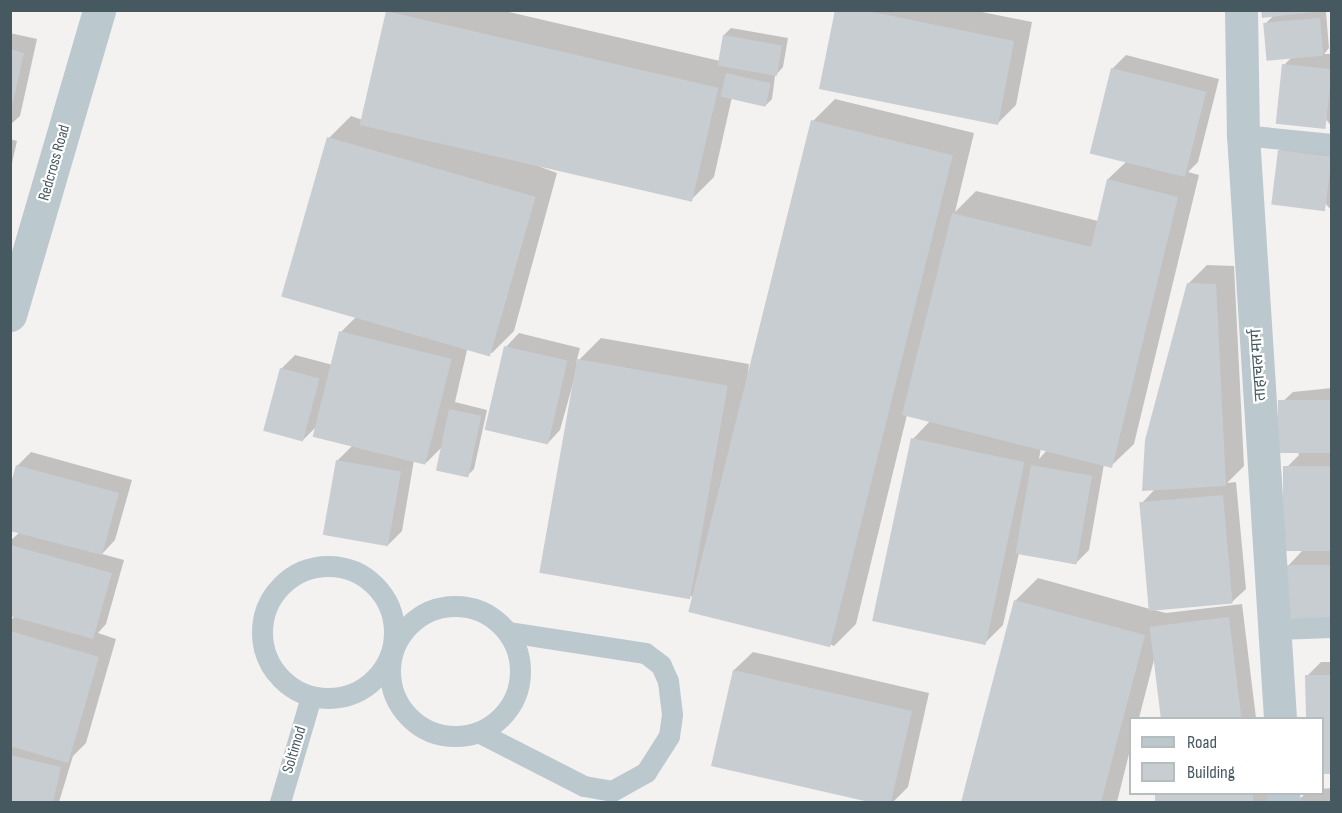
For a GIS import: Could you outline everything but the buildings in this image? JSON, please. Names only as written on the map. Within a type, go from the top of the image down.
[{"type":"street","name":"Redcross Road","points":[[10,315],[99,10]]},
{"type":"street","name":"ताहाचल मार्ग","points":[[1241,10],[1243,135],[1280,717]]},
{"type":"lane","points":[[1243,135],[1332,144]]},
{"type":"lane","points":[[393,649],[370,683],[352,693],[311,697],[277,674],[267,656],[262,636],[273,596],[286,580],[305,570],[325,566],[346,568],[365,577],[390,609],[393,649],[389,670],[393,692],[403,710],[418,725],[437,734],[459,737],[478,732],[496,723],[518,690],[518,650],[508,632],[494,618],[476,609],[456,605],[436,607],[418,616],[403,630],[393,649]]},
{"type":"lane","points":[[1276,629],[1332,627]]},
{"type":"lane","points":[[478,732],[584,786],[612,791],[646,772],[669,736],[672,714],[668,681],[661,665],[645,653],[508,632]]},
{"type":"lane","name":"Soltimod","points":[[280,802],[311,697]]}]
